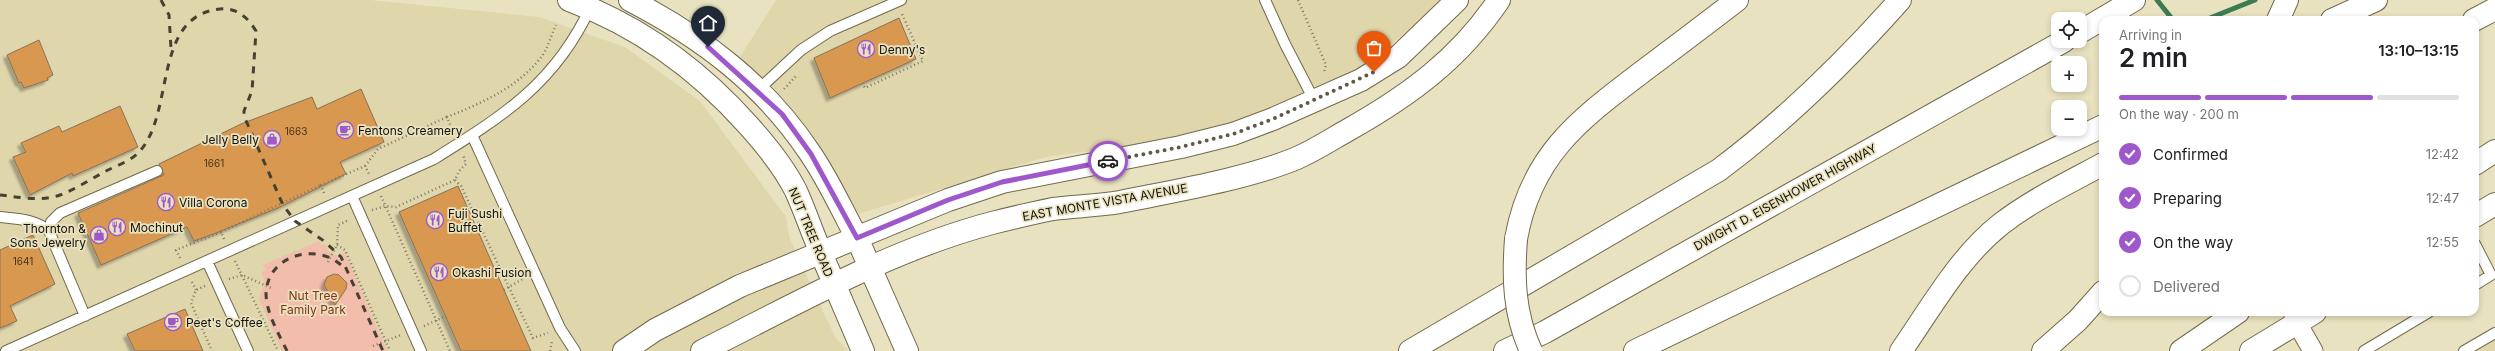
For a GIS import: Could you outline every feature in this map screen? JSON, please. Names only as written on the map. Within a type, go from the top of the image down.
[{"type":"main road","name":"NUT TREE ROAD","points":[[568,0],[592,4],[658,45],[687,66],[739,115],[761,140],[795,190],[863,351]]},
{"type":"main road","points":[[630,0],[699,39],[758,90],[782,114],[811,154],[857,238],[907,351]]},
{"type":"main road","points":[[624,351],[654,330],[740,286],[948,200],[1002,182],[1181,147],[1233,134],[1273,119],[1361,80],[1398,57],[1457,0]]},
{"type":"main road","name":"EAST MONTE VISTA AVENUE","points":[[702,351],[871,268],[928,245],[991,223],[1053,209],[1118,202],[1182,189],[1254,172],[1298,157],[1380,112],[1424,82],[1458,52],[1499,0]]},
{"type":"main road","points":[[1531,351],[1516,309],[1514,279],[1516,238],[1520,214],[1532,185],[1544,163],[1580,120],[1737,0]]},
{"type":"main road","points":[[1410,351],[1718,170],[1760,139],[1814,92],[1900,0]]},
{"type":"main road","points":[[2107,16],[2134,0]]},
{"type":"main road","points":[[2280,16],[2286,0]]},
{"type":"main road","points":[[2343,16],[2376,0]]},
{"type":"main road","points":[[2479,17],[2495,9]]},
{"type":"main road","points":[[2087,28],[2099,21]]},
{"type":"main road","name":"DWIGHT D. EISENHOWER HIGHWAY","points":[[1505,351],[1546,332],[2052,48]]},
{"type":"main road","points":[[1635,351],[2099,128]]},
{"type":"main road","points":[[2479,161],[2495,151]]},
{"type":"main road","points":[[1902,351],[1972,252],[2000,224],[2035,200],[2099,166]]},
{"type":"main road","points":[[2479,214],[2495,204]]},
{"type":"main road","points":[[2043,351],[2078,320],[2099,296]]},
{"type":"main road","points":[[2181,351],[2232,316]]},
{"type":"main road","points":[[2251,351],[2302,316]]},
{"type":"street","points":[[2302,316],[2314,351]]},
{"type":"lane","points":[[758,90],[801,50],[830,31],[901,0]]},
{"type":"lane","points":[[1265,0],[1285,44],[1314,100]]},
{"type":"lane","points":[[6,351],[434,159],[472,135],[533,91],[553,68],[592,4]]},
{"type":"lane","points":[[472,135],[560,328],[575,351]]},
{"type":"lane","points":[[49,231],[51,222],[60,213],[157,171]]},
{"type":"lane","points":[[352,196],[421,351]]},
{"type":"lane","points":[[0,217],[28,220],[42,225],[49,231],[85,316]]},
{"type":"lane","points":[[2479,252],[2491,275],[2479,282]]},
{"type":"lane","points":[[207,261],[248,351]]},
{"type":"lane","points":[[2364,351],[2422,316]]},
{"type":"lane","points":[[2464,351],[2495,334]]},
{"type":"path","points":[[1298,0],[1324,59],[1326,65],[1324,72]]},
{"type":"path","points":[[862,84],[865,88],[923,61],[902,13],[895,15]]},
{"type":"path","points":[[781,92],[798,73]]},
{"type":"path","points":[[365,166],[378,149],[447,118]]},
{"type":"path","points":[[455,180],[461,186],[533,338],[547,332],[555,346]]},
{"type":"path","points":[[186,270],[176,250],[221,232],[320,185]]},
{"type":"path","points":[[386,206],[450,351]]},
{"type":"path","points":[[221,232],[229,251]]},
{"type":"path","points":[[337,245],[345,250],[390,351]]},
{"type":"path","points":[[504,290],[534,272]]},
{"type":"path","points":[[242,275],[278,351]]},
{"type":"path","points":[[212,351],[191,303],[196,290],[216,282],[242,275],[271,288]]},
{"type":"path","points":[[550,351],[552,341]]},
{"type":"shaded area","points":[[0,0],[370,0],[539,17],[625,47],[700,101],[786,217],[789,237],[835,337],[848,351],[0,351]]},
{"type":"shaded area","points":[[776,0],[1443,0],[1437,8],[1358,70],[1222,133],[1046,157],[855,215],[732,70]]},
{"type":"shaded area","points":[[2495,337],[2495,351],[2471,351]]},
{"type":"green space","name":"Nut Tree Family Park","points":[[319,241],[321,245],[325,244],[329,252],[338,256],[345,253],[387,351],[282,351],[259,299],[265,281],[261,272],[266,270],[263,265]]},
{"type":"building","points":[[899,18],[916,59],[830,98],[814,58]]},
{"type":"building","points":[[39,40],[53,75],[47,78],[48,80],[24,88],[21,82],[19,83],[7,55]]},
{"type":"building","points":[[361,89],[384,142],[340,162],[346,174],[278,208],[216,233],[194,241],[187,227],[101,265],[78,213],[164,175],[159,164],[241,124],[312,97],[317,109]]},
{"type":"building","points":[[120,106],[138,147],[73,176],[72,173],[30,195],[13,157],[26,152],[21,143],[59,126],[62,132]]},
{"type":"building","points":[[458,186],[531,351],[461,351],[399,212]]},
{"type":"building","points":[[33,235],[55,284],[10,306],[17,321],[0,328],[0,250]]},
{"type":"building","points":[[334,274],[339,275],[347,283],[346,289],[335,305],[324,285],[327,277]]},
{"type":"building","name":"Peet's Coffee","points":[[185,309],[203,351],[135,351],[127,334]]},
{"type":"waterway","points":[[2157,0],[2170,16]]},
{"type":"waterway","points":[[2215,16],[2255,0]]},
{"type":"railway","points":[[161,0],[169,15],[171,49]]},
{"type":"railway","points":[[0,195],[38,199],[60,195],[78,187],[135,156],[150,136],[157,115],[167,69],[174,48],[183,29],[198,16],[220,9],[237,12],[246,18],[256,31],[252,91],[244,111],[244,116],[283,205],[295,221],[324,241],[341,257],[383,351]]},
{"type":"railway","points":[[287,351],[274,323],[267,301],[266,293],[269,279],[276,268],[286,260],[297,256],[310,254],[323,255],[335,260],[345,269]]},
{"type":"way so far","points":[[1108,161],[1181,147],[1233,134],[1273,119],[1361,80],[1374,72]]},
{"type":"place","name":"Denny's","points":[[866,49]]},
{"type":"place","name":"Fentons Creamery","points":[[345,130]]},
{"type":"place","name":"Jelly Belly","points":[[272,139]]},
{"type":"place","name":"Villa Corona","points":[[166,202]]},
{"type":"place","name":"Fuji Sushi Buffet","points":[[435,220]]},
{"type":"place","name":"Mochinut","points":[[117,227]]},
{"type":"place","name":"Thornton & Sons Jewelry","points":[[99,235]]},
{"type":"place","name":"Okashi Fusion","points":[[439,272]]},
{"type":"place","name":"Peet's Coffee","points":[[173,322]]},
{"type":"route","points":[[708,47],[758,90],[782,114],[811,154],[857,238],[948,200],[1002,182],[1108,161]]}]
